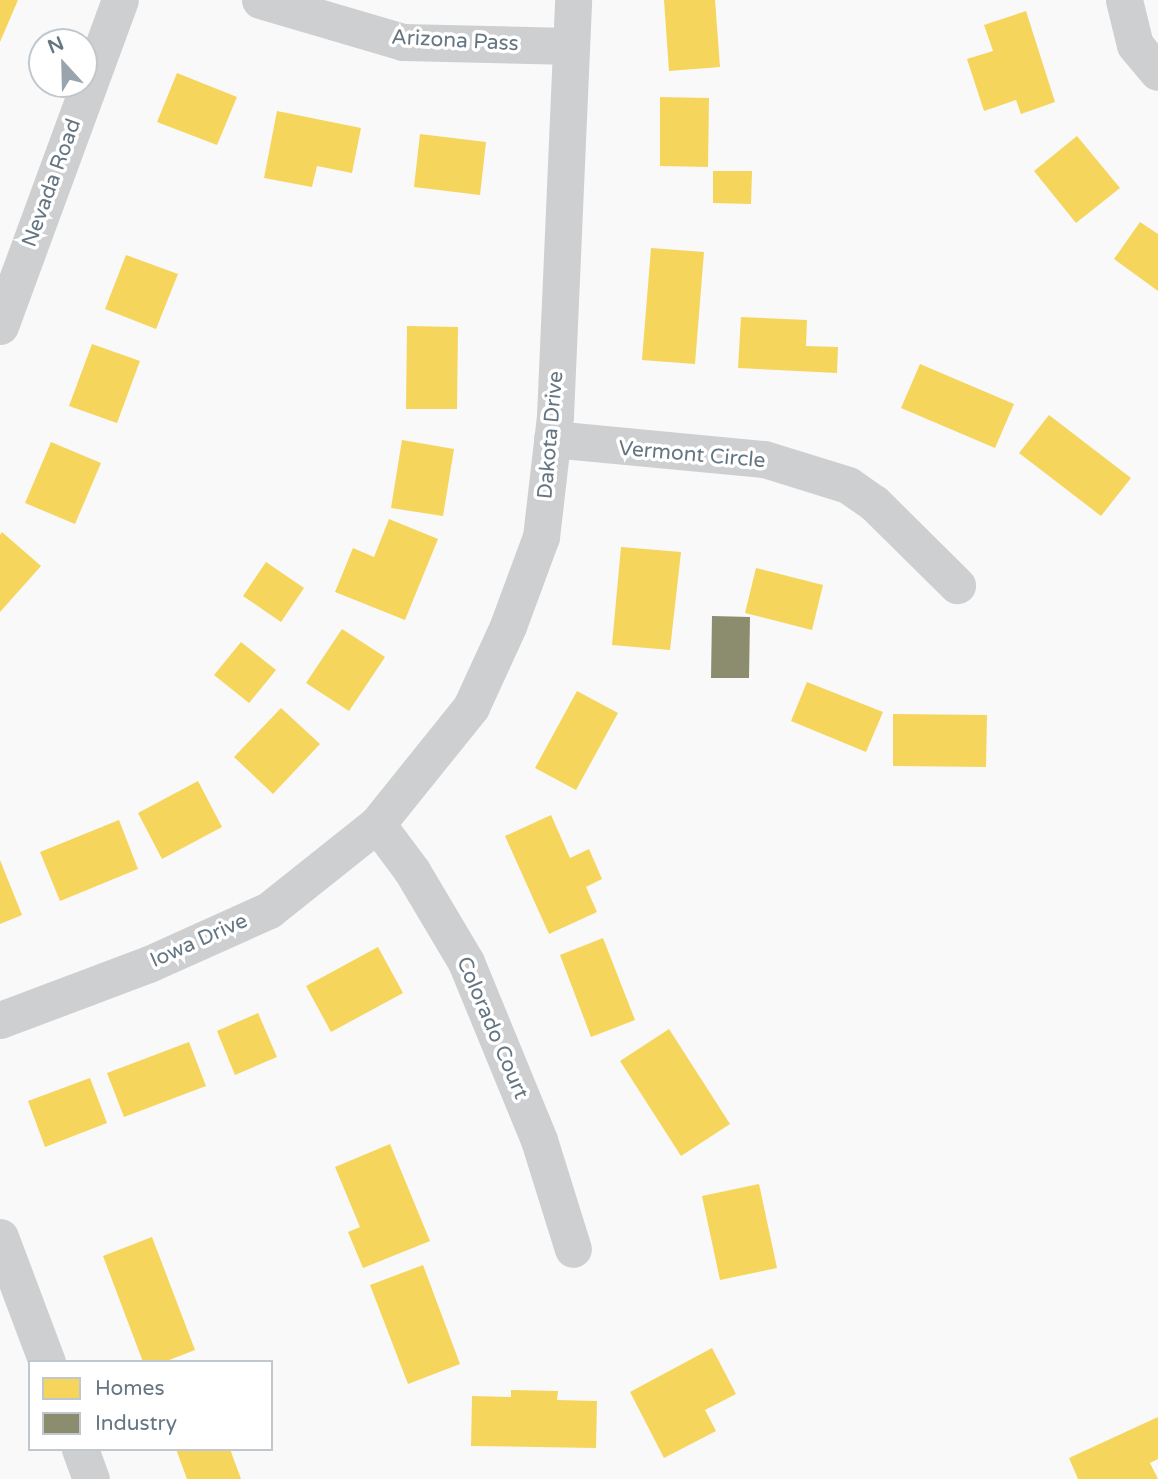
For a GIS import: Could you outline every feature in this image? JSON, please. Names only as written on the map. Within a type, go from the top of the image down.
[{"type":"street","name":"Nevada Road","points":[[0,326],[120,0]]},
{"type":"street","name":"Arizona Pass","points":[[260,0],[403,42],[571,46]]},
{"type":"street","name":"Dakota Drive","points":[[377,824],[471,707],[503,638],[541,537],[552,439],[573,0]]},
{"type":"street","points":[[1124,0],[1135,45],[1158,72]]},
{"type":"street","name":"Vermont Circle","points":[[552,439],[764,459],[848,485],[874,503],[957,585]]},
{"type":"street","name":"Iowa Drive","points":[[0,1020],[149,964],[269,910],[377,824]]},
{"type":"street","name":"Colorado Court","points":[[377,824],[412,871],[466,962],[535,1129],[573,1249]]},
{"type":"street","points":[[0,1237],[46,1360]]},
{"type":"street","points":[[81,1451],[91,1479]]},
{"type":"building: Homes","points":[[0,0],[18,0],[0,42]]},
{"type":"building: Homes","points":[[664,0],[715,0],[720,67],[669,71]]},
{"type":"building: Homes","points":[[1026,11],[1055,102],[1021,114],[1016,100],[984,111],[967,59],[993,51],[984,25]]},
{"type":"building: Homes","points":[[177,73],[237,97],[217,145],[157,122]]},
{"type":"building: Homes","points":[[660,97],[709,98],[708,167],[660,166]]},
{"type":"building: Homes","points":[[277,111],[361,128],[352,173],[317,166],[312,187],[264,178]]},
{"type":"building: Homes","points":[[420,134],[486,142],[480,195],[414,187]]},
{"type":"building: Homes","points":[[1077,136],[1120,188],[1076,223],[1034,171]]},
{"type":"building: Homes","points":[[713,171],[752,171],[751,204],[713,203]]},
{"type":"building: Homes","points":[[1140,222],[1158,234],[1158,291],[1114,259]]},
{"type":"building: Homes","points":[[651,248],[704,252],[695,364],[642,360]]},
{"type":"building: Homes","points":[[126,255],[178,274],[156,329],[105,309]]},
{"type":"building: Homes","points":[[741,317],[807,320],[806,346],[838,347],[837,373],[738,368]]},
{"type":"building: Homes","points":[[407,326],[458,327],[457,409],[406,409]]},
{"type":"building: Homes","points":[[92,344],[140,361],[117,423],[69,406]]},
{"type":"building: Homes","points":[[920,364],[1014,404],[995,448],[901,408]]},
{"type":"building: Homes","points":[[1049,415],[1131,478],[1101,516],[1019,453]]},
{"type":"building: Homes","points":[[402,440],[454,449],[443,516],[391,508]]},
{"type":"building: Homes","points":[[51,442],[101,463],[75,524],[25,503]]},
{"type":"building: Homes","points":[[389,519],[438,539],[405,620],[335,592],[353,548],[374,557]]},
{"type":"building: Homes","points":[[2,532],[41,566],[0,612],[0,535]]},
{"type":"building: Homes","points":[[621,547],[681,552],[670,650],[612,645]]},
{"type":"building: Homes","points":[[266,562],[304,588],[281,622],[243,596]]},
{"type":"building: Homes","points":[[756,568],[823,585],[812,630],[745,613]]},
{"type":"building: Homes","points":[[342,629],[385,657],[349,711],[306,683]]},
{"type":"building: Homes","points":[[241,642],[276,670],[249,703],[214,675]]},
{"type":"building: Homes","points":[[807,682],[883,712],[866,752],[791,721]]},
{"type":"building: Homes","points":[[577,691],[618,713],[576,790],[535,768]]},
{"type":"building: Homes","points":[[281,708],[320,744],[273,794],[234,757]]},
{"type":"building: Homes","points":[[893,714],[987,715],[986,767],[893,766]]},
{"type":"building: Homes","points":[[198,781],[222,827],[162,859],[138,813]]},
{"type":"building: Homes","points":[[551,815],[570,858],[589,849],[602,879],[586,887],[597,912],[549,934],[505,836]]},
{"type":"building: Homes","points":[[119,820],[138,869],[60,901],[40,852]]},
{"type":"building: Homes","points":[[0,860],[22,915],[0,924]]},
{"type":"building: Homes","points":[[603,938],[635,1020],[591,1037],[560,955]]},
{"type":"building: Homes","points":[[378,947],[403,993],[331,1032],[306,986]]},
{"type":"building: Homes","points":[[258,1013],[277,1057],[235,1075],[217,1031]]},
{"type":"building: Homes","points":[[669,1029],[730,1124],[681,1156],[620,1061]]},
{"type":"building: Homes","points":[[189,1042],[206,1086],[124,1117],[107,1073]]},
{"type":"building: Homes","points":[[90,1078],[107,1123],[45,1147],[28,1101]]},
{"type":"building: Homes","points":[[390,1144],[430,1241],[363,1268],[348,1232],[360,1227],[335,1167]]},
{"type":"building: Homes","points":[[759,1184],[777,1268],[720,1280],[702,1196]]},
{"type":"building: Homes","points":[[152,1237],[195,1350],[169,1360],[142,1360],[103,1256]]},
{"type":"building: Homes","points":[[423,1265],[460,1364],[408,1384],[370,1285]]},
{"type":"building: Homes","points":[[712,1348],[736,1394],[705,1410],[716,1431],[664,1458],[630,1392]]},
{"type":"building: Homes","points":[[511,1390],[558,1391],[557,1400],[597,1401],[596,1448],[471,1446],[472,1396],[511,1397]]},
{"type":"building: Homes","points":[[1158,1417],[1158,1459],[1150,1463],[1158,1479],[1078,1479],[1069,1458]]},
{"type":"building: Homes","points":[[177,1451],[231,1451],[241,1479],[187,1479]]},
{"type":"building: Industry","points":[[712,616],[750,617],[749,678],[711,678]]}]
